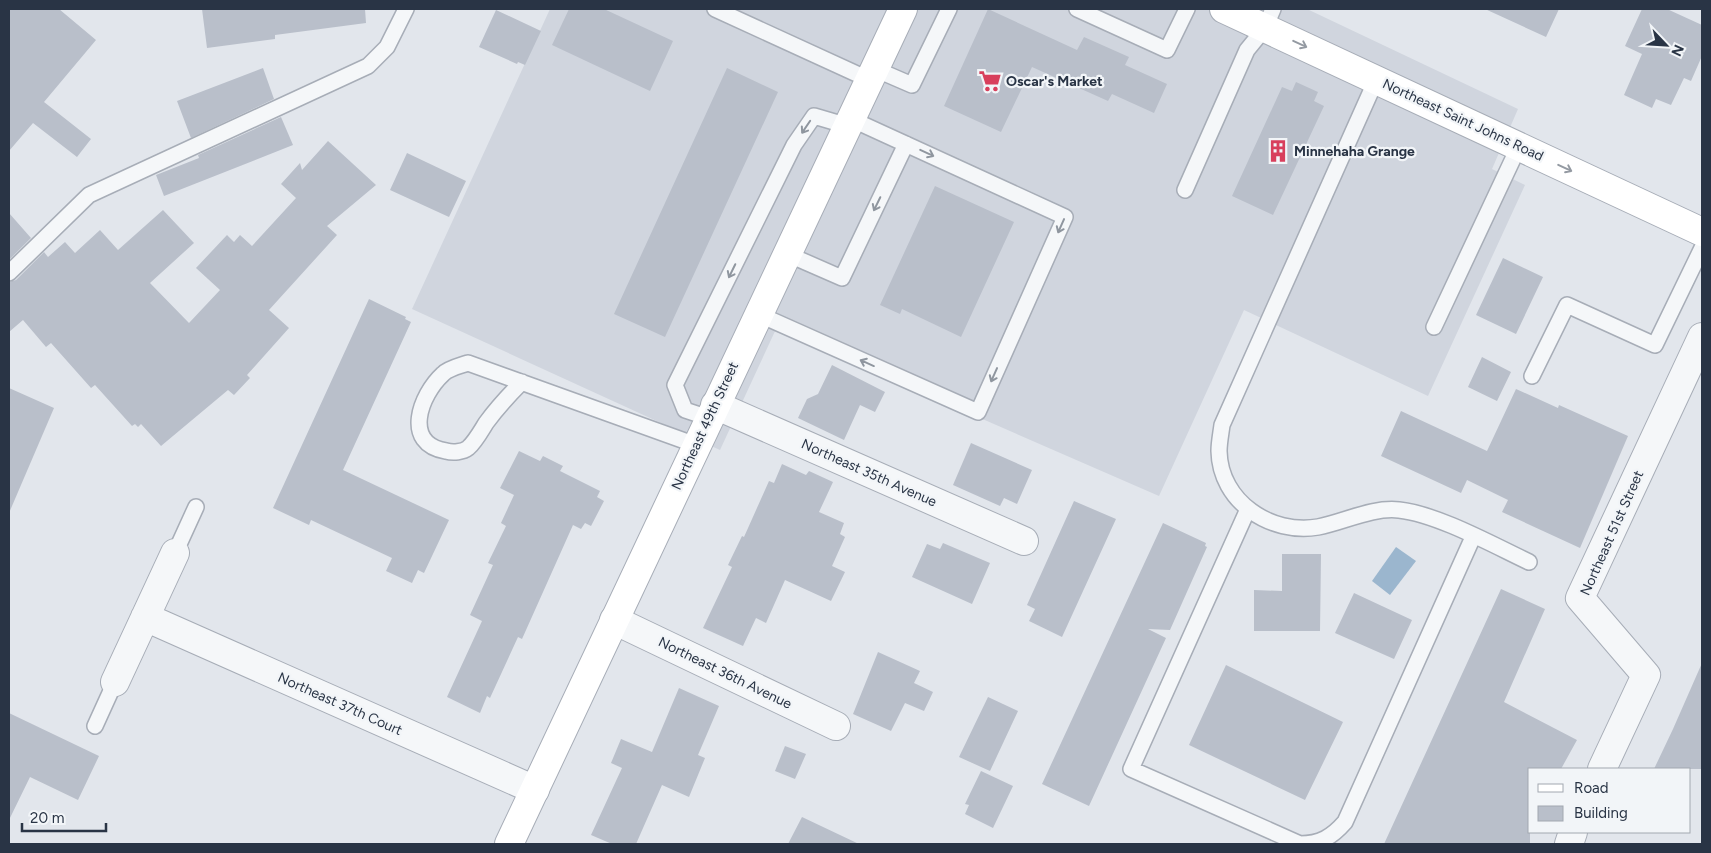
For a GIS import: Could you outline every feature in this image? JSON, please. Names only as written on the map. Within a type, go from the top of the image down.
[{"type":"street","name":"Northeast 49th Street","points":[[510,844],[696,445],[903,9]]},
{"type":"street","name":"Northeast Saint Johns Road","points":[[1224,9],[1269,18],[1376,80],[1702,232]]},
{"type":"street","name":"Northeast 51st Street","points":[[1602,768],[1646,675],[1580,598],[1702,337]]},
{"type":"street","name":"Northeast 35th Avenue","points":[[712,412],[1024,541]]},
{"type":"street","points":[[115,682],[175,553]]},
{"type":"street","name":"Northeast 37th Court","points":[[145,617],[535,790]]},
{"type":"street","name":"Northeast 36th Avenue","points":[[614,620],[836,726]]},
{"type":"lane","points":[[9,273],[88,195],[368,66],[387,47],[406,9]]},
{"type":"lane","points":[[715,9],[872,74],[912,85],[949,9]]},
{"type":"lane","points":[[1077,9],[1167,50],[1186,9]]},
{"type":"lane","points":[[1185,190],[1247,50],[1269,18]]},
{"type":"lane","points":[[1376,80],[1222,425],[1219,452],[1225,479],[1240,502],[1248,509],[1262,519],[1287,528],[1315,528],[1345,521],[1371,512],[1397,509],[1424,515],[1529,562]]},
{"type":"lane","points":[[712,412],[685,410],[675,385],[794,145],[814,116],[849,122],[906,144],[1065,216],[978,412],[758,314]]},
{"type":"lane","points":[[787,254],[842,278],[906,144]]},
{"type":"lane","points":[[1434,327],[1519,146]]},
{"type":"lane","points":[[1532,376],[1567,305],[1655,345],[1702,248]]},
{"type":"lane","points":[[522,382],[501,404],[468,449],[453,453],[438,450],[427,444],[419,432],[419,415],[428,393],[444,373],[468,363],[522,382],[696,445]]},
{"type":"lane","points":[[175,553],[196,507]]},
{"type":"lane","points":[[1248,509],[1131,769],[1300,844],[1313,844],[1326,840],[1345,822],[1473,537]]},
{"type":"lane","points":[[95,726],[115,682]]},
{"type":"shaded area","points":[[550,9],[1307,9],[1518,109],[1492,169],[1525,185],[1428,396],[1244,310],[1159,496],[776,329],[720,450],[412,309]]},
{"type":"water","points":[[1396,547],[1416,561],[1390,595],[1372,581]]},
{"type":"building","points":[[9,9],[59,9],[96,40],[44,102],[91,139],[77,157],[33,123],[9,151]]},
{"type":"building","points":[[202,9],[365,9],[366,23],[275,35],[275,39],[207,48]]},
{"type":"building","points":[[569,9],[604,9],[673,41],[650,91],[552,45]]},
{"type":"building","points":[[988,9],[1077,50],[1084,37],[1129,57],[1125,65],[1167,84],[1154,113],[1112,94],[1108,101],[1032,67],[1001,132],[944,106]]},
{"type":"building","points":[[1485,9],[1559,9],[1546,37]]},
{"type":"building","points":[[1642,9],[1667,9],[1702,25],[1702,56],[1691,81],[1684,78],[1671,105],[1656,99],[1652,108],[1624,95],[1642,54],[1625,46]]},
{"type":"building","points":[[496,10],[541,31],[525,65],[518,62],[517,64],[479,47]]},
{"type":"building","points":[[263,68],[274,99],[191,138],[177,101]]},
{"type":"building","points":[[727,68],[778,92],[665,337],[614,314]]},
{"type":"building","name":"Minnehaha Grange","points":[[1296,82],[1318,92],[1314,101],[1324,106],[1273,215],[1232,196],[1282,87],[1292,91]]},
{"type":"building","points":[[281,117],[293,145],[164,196],[156,175],[199,158],[198,155]]},
{"type":"building","points":[[328,141],[376,185],[327,226],[337,235],[269,310],[289,328],[247,375],[250,378],[234,395],[228,390],[161,446],[141,424],[138,427],[135,424],[132,426],[95,385],[91,388],[51,343],[46,347],[23,320],[9,332],[9,282],[16,280],[44,252],[48,257],[65,242],[75,253],[100,230],[118,250],[163,210],[194,243],[150,283],[189,323],[220,290],[196,268],[227,235],[234,242],[240,235],[252,246],[296,198],[281,184],[300,163],[302,170]]},
{"type":"building","points":[[407,153],[466,181],[449,217],[390,190]]},
{"type":"building","points":[[935,186],[1014,222],[961,337],[902,309],[900,314],[880,305]]},
{"type":"building","points":[[9,213],[31,238],[9,260]]},
{"type":"building","points":[[1503,258],[1543,277],[1516,334],[1476,315]]},
{"type":"building","points":[[369,299],[406,317],[405,319],[411,322],[343,470],[449,520],[424,573],[418,570],[412,583],[386,571],[392,558],[311,520],[309,525],[273,508]]},
{"type":"building","points":[[1482,357],[1511,372],[1497,401],[1468,387]]},
{"type":"building","points":[[832,365],[885,392],[875,412],[860,405],[844,440],[798,418],[807,399],[818,394]]},
{"type":"building","points":[[9,388],[54,408],[9,513]]},
{"type":"building","points":[[1516,389],[1558,408],[1559,405],[1628,436],[1580,548],[1502,512],[1508,500],[1467,480],[1461,493],[1381,456],[1401,411],[1487,451]]},
{"type":"building","points":[[971,443],[1032,470],[1017,504],[1004,498],[1000,506],[953,485]]},
{"type":"building","points":[[519,451],[540,461],[543,456],[563,466],[560,471],[600,491],[597,497],[604,501],[591,526],[585,523],[581,529],[573,525],[522,639],[518,637],[490,698],[487,696],[480,713],[447,697],[482,621],[470,615],[493,565],[488,563],[506,526],[501,523],[514,495],[500,488]]},
{"type":"building","points":[[782,464],[806,475],[809,471],[833,482],[819,512],[844,523],[840,534],[845,537],[832,566],[845,572],[831,601],[785,580],[766,623],[756,618],[743,646],[703,628],[732,567],[728,565],[742,536],[744,537],[769,481],[774,483]]},
{"type":"building","points":[[1074,501],[1116,519],[1062,637],[1029,621],[1035,609],[1027,605]]},
{"type":"building","points":[[1163,523],[1206,543],[1205,546],[1207,547],[1170,630],[1148,629],[1166,638],[1089,806],[1042,784]]},
{"type":"building","points":[[943,543],[990,563],[972,604],[912,577],[927,544],[940,549]]},
{"type":"building","points":[[1282,554],[1321,554],[1320,631],[1254,631],[1254,590],[1282,591]]},
{"type":"building","points":[[1501,589],[1545,609],[1504,702],[1577,740],[1562,768],[1528,768],[1528,833],[1530,833],[1530,844],[1384,844]]},
{"type":"building","points":[[1354,593],[1412,620],[1394,659],[1335,633]]},
{"type":"building","points":[[878,652],[920,671],[914,683],[933,692],[924,711],[905,703],[891,731],[853,714]]},
{"type":"building","points":[[1702,663],[1702,769],[1654,768]]},
{"type":"building","points":[[1226,665],[1343,722],[1305,800],[1189,745]]},
{"type":"building","points":[[679,688],[719,706],[698,755],[705,758],[689,797],[662,785],[636,844],[612,844],[591,835],[622,768],[611,763],[621,739],[652,752]]},
{"type":"building","points":[[988,697],[1018,711],[990,771],[959,757]]},
{"type":"building","points":[[9,713],[99,756],[78,800],[30,777],[9,820]]},
{"type":"building","points":[[785,746],[806,754],[795,779],[775,771]]},
{"type":"building","points":[[981,771],[1013,786],[993,828],[965,814],[969,805],[965,804]]},
{"type":"building","points":[[802,817],[859,844],[788,844]]},
{"type":"place","name":"Oscar's Market","points":[[990,81]]},
{"type":"place","name":"Minnehaha Grange","points":[[1278,151]]}]
